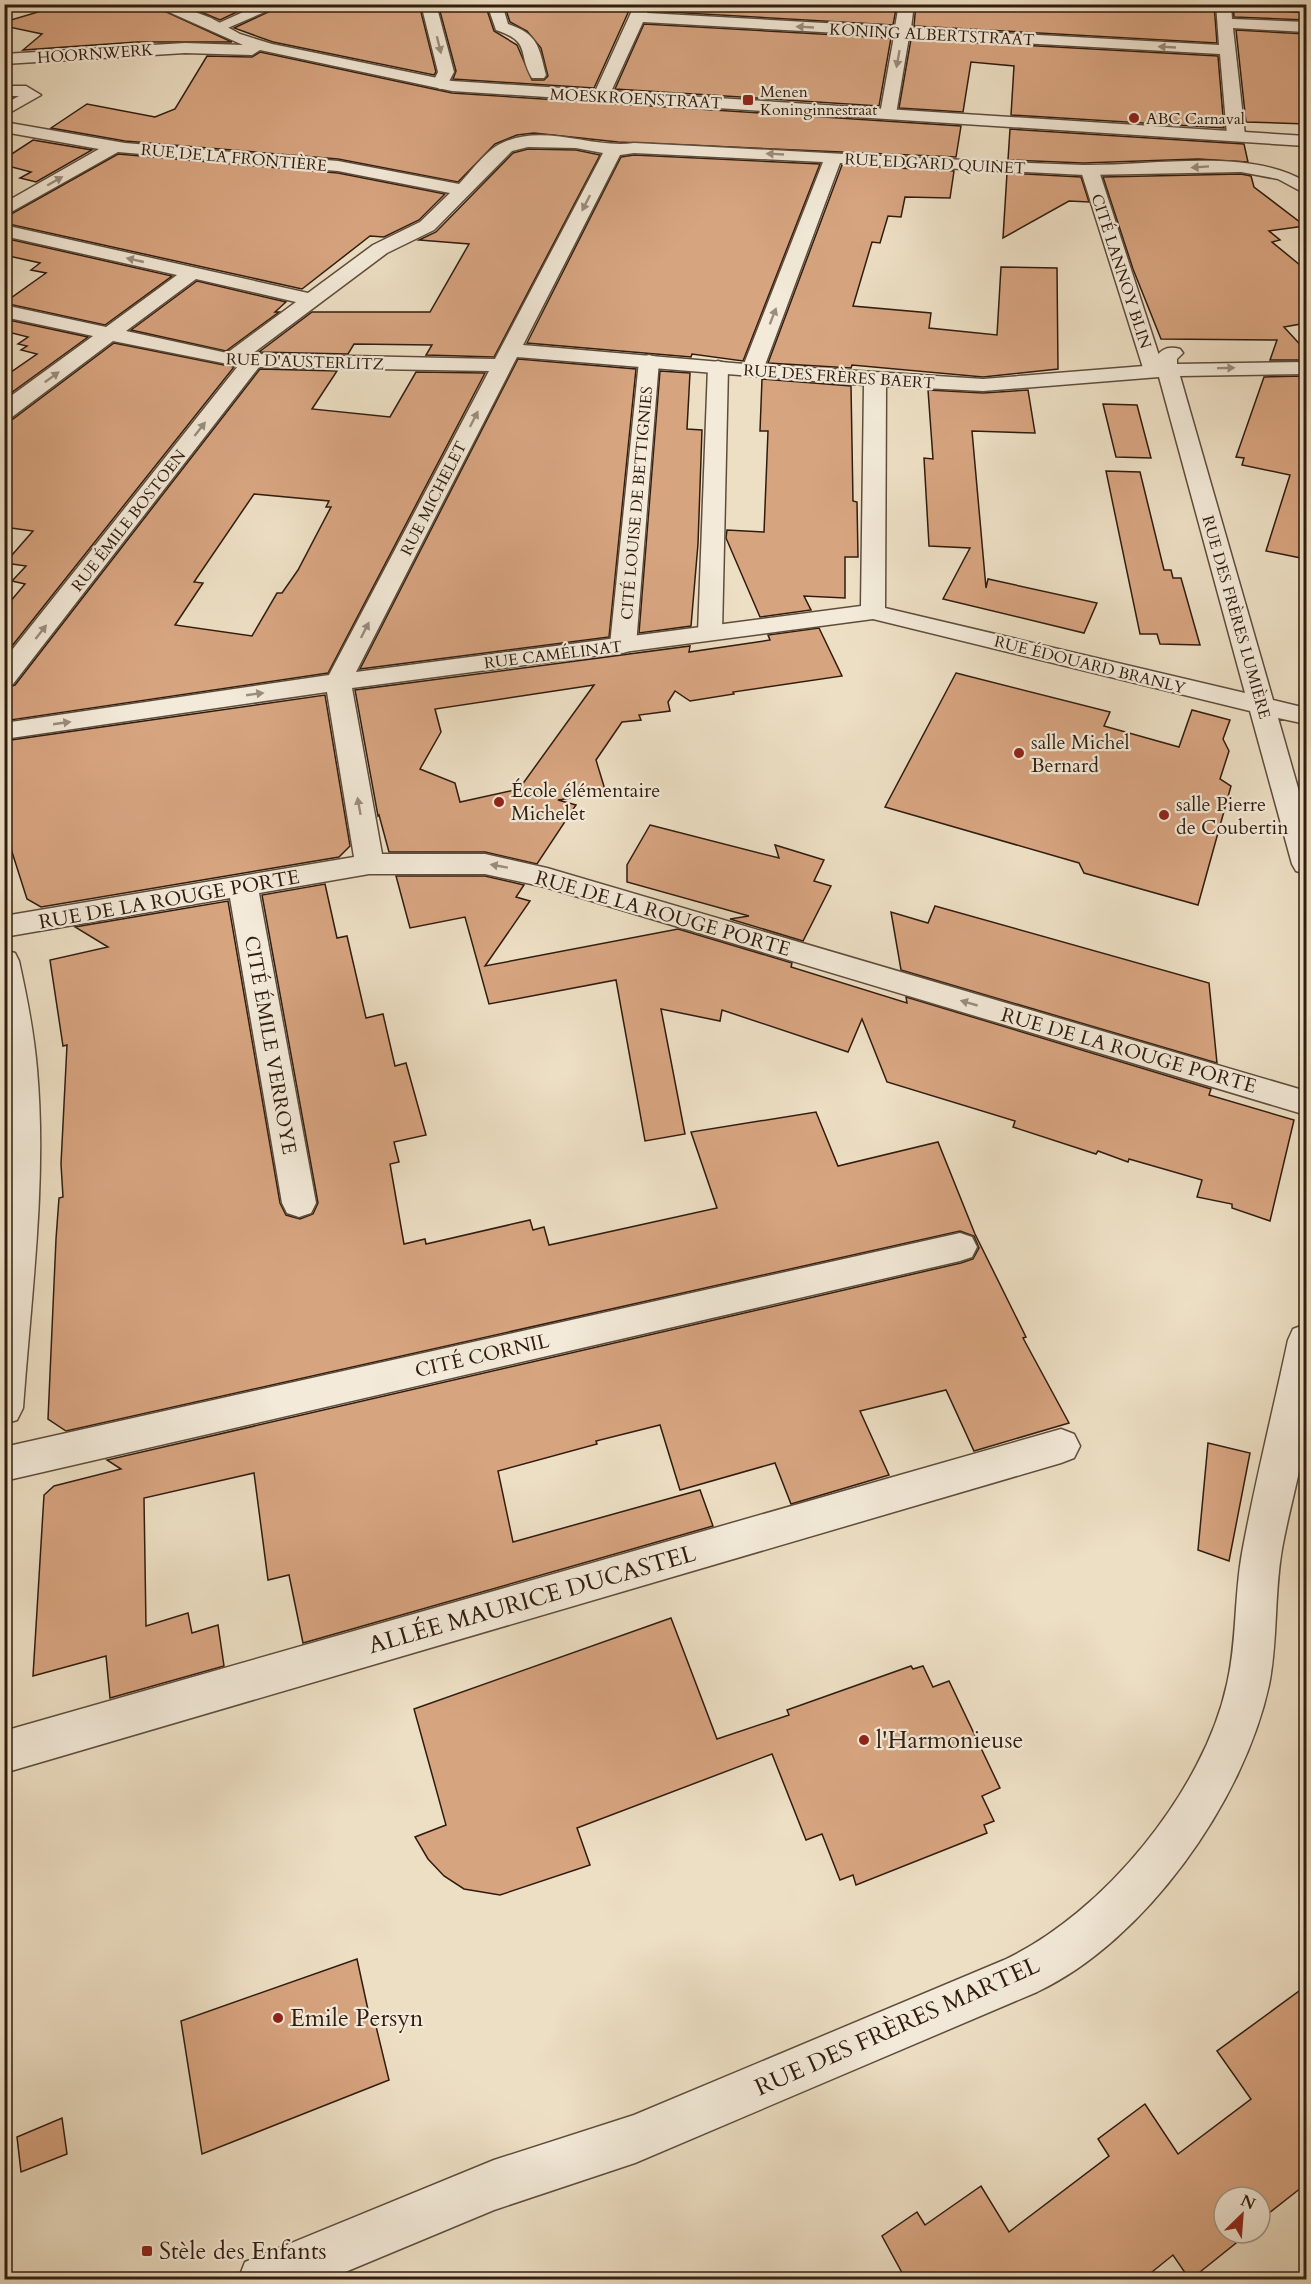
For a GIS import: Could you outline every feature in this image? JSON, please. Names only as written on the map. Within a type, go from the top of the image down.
[{"type":"street","name":"MOESKROENSTRAAT","points":[[158,4],[218,27],[247,42],[301,57],[440,84],[1306,141]]},
{"type":"street","points":[[218,27],[276,4]]},
{"type":"street","points":[[428,4],[446,72],[440,84]]},
{"type":"street","points":[[494,4],[501,27],[522,32],[529,40],[538,75]]},
{"type":"street","points":[[888,114],[908,4]]},
{"type":"street","points":[[1223,4],[1236,135]]},
{"type":"street","points":[[601,96],[641,11]]},
{"type":"street","name":"KONING ALBERTSTRAAT","points":[[641,11],[902,33],[1226,50]]},
{"type":"street","points":[[1225,23],[1306,27]]},
{"type":"street","name":"HOORNWERK","points":[[185,48],[214,38],[219,31],[218,27]]},
{"type":"street","name":"HOORNWERK","points":[[4,59],[185,48],[233,48],[301,57]]},
{"type":"street","points":[[4,91],[31,93],[30,98],[4,111]]},
{"type":"street","name":"RUE DE LA FRONTIÈRE","points":[[4,127],[114,147],[338,166],[462,190]]},
{"type":"street","name":"RUE EDGARD QUINET","points":[[462,190],[506,147],[515,143],[591,145],[613,151],[634,148],[1090,171],[1147,171],[1212,166],[1258,169],[1283,175],[1306,189]]},
{"type":"street","points":[[4,211],[114,147]]},
{"type":"street","name":"RUE MICHELET","points":[[338,682],[613,151]]},
{"type":"street","points":[[752,371],[833,158]]},
{"type":"street","name":"CITÉ LANNOY BLIN","points":[[1090,171],[1161,370]]},
{"type":"street","name":"RUE ÉMILE BOSTOEN","points":[[4,678],[241,361],[310,300],[380,249],[427,226],[462,190]]},
{"type":"street","points":[[4,230],[310,300]]},
{"type":"street","points":[[4,412],[192,273]]},
{"type":"street","name":"RUE D'AUSTERLITZ","points":[[4,311],[241,361],[506,357]]},
{"type":"street","points":[[1161,370],[1166,357],[1178,351],[1306,351]]},
{"type":"street","name":"RUE DES FRÈRES BAERT","points":[[506,357],[649,361],[875,381],[983,385],[1161,370],[1306,368]]},
{"type":"street","name":"CITÉ LOUISE DE BETTIGNIES","points":[[623,645],[649,361]]},
{"type":"street","points":[[710,633],[718,368]]},
{"type":"street","name":"RUE DES FRÈRES LUMIÈRE","points":[[1161,370],[1263,706],[1306,864]]},
{"type":"street","points":[[873,612],[875,381]]},
{"type":"street","name":"RUE CAMÉLINAT","points":[[4,731],[338,682],[873,612]]},
{"type":"street","name":"RUE ÉDOUARD BRANLY","points":[[873,612],[1306,716]]},
{"type":"street","points":[[338,682],[369,864]]},
{"type":"street","name":"RUE DE LA ROUGE PORTE","points":[[4,927],[369,864],[465,862],[523,872],[1306,1103]]},
{"type":"street","name":"CITÉ ÉMILE VERROYE","points":[[243,887],[299,1203]]},
{"type":"street","points":[[4,961],[18,1035],[22,1126],[21,1196],[4,1408]]},
{"type":"street","name":"CITÉ CORNIL","points":[[4,1464],[960,1246]]},
{"type":"street","name":"RUE DES FRÈRES MARTEL","points":[[263,2280],[494,2185],[635,2139],[984,1992],[1035,1968],[1101,1920],[1132,1890],[1159,1857],[1202,1796],[1223,1755],[1245,1697],[1251,1668],[1257,1582],[1306,1340]]},
{"type":"street","name":"ALLÉE MAURICE DUCASTEL","points":[[4,1752],[1060,1446]]},
{"type":"building","points":[[65,4],[149,4],[232,42],[137,42],[23,50],[42,34],[4,26],[4,22]]},
{"type":"building","points":[[182,4],[254,4],[220,20]]},
{"type":"building","points":[[285,4],[419,4],[436,72],[434,75],[273,42],[234,28]]},
{"type":"building","points":[[438,4],[485,4],[494,31],[517,45],[532,80],[544,80],[548,76],[541,48],[527,31],[510,22],[504,4],[632,4],[594,88],[453,79],[456,71]]},
{"type":"building","points":[[652,4],[897,4],[893,25],[650,11]]},
{"type":"building","points":[[916,4],[1078,5],[1136,10],[1135,4],[1214,4],[1217,43],[914,26]]},
{"type":"building","points":[[1233,4],[1281,4],[1283,11],[1306,13],[1306,20],[1234,17]]},
{"type":"building","points":[[644,24],[891,38],[879,106],[615,89]]},
{"type":"building","points":[[1236,30],[1306,34],[1306,124],[1246,122]]},
{"type":"building","points":[[911,39],[1218,56],[1224,128],[1011,115],[1014,66],[971,62],[963,112],[899,108]]},
{"type":"building","points":[[260,52],[452,93],[961,126],[956,157],[618,142],[534,133],[517,135],[495,144],[458,182],[338,159],[125,141],[51,128],[87,104],[155,117],[175,109],[207,56],[252,57]]},
{"type":"building","points":[[1010,129],[1244,144],[1248,162],[1198,159],[1083,163],[1008,160]]},
{"type":"building","points":[[33,140],[92,150],[36,182],[20,178],[31,172],[4,165],[4,159]]},
{"type":"building","points":[[528,149],[576,150],[600,155],[494,357],[426,355],[432,345],[354,344],[348,354],[259,352],[312,312],[430,312],[469,244],[419,240],[436,232],[513,153]]},
{"type":"building","points":[[118,154],[338,173],[445,194],[419,220],[384,237],[370,236],[302,289],[4,223],[4,218]]},
{"type":"building","points":[[634,155],[820,164],[743,361],[692,354],[691,357],[527,343],[621,157]]},
{"type":"building","points":[[842,165],[954,171],[950,198],[905,197],[901,217],[888,216],[880,243],[872,242],[853,306],[931,313],[929,328],[997,335],[1001,267],[1057,268],[1058,369],[983,377],[852,365],[851,368],[768,363]]},
{"type":"building","points":[[1007,173],[1081,177],[1089,202],[1069,201],[1003,238]]},
{"type":"building","points":[[1241,174],[1251,176],[1254,187],[1305,226],[1269,231],[1280,240],[1272,242],[1306,270],[1306,323],[1284,327],[1306,351],[1306,360],[1270,360],[1277,340],[1161,339],[1133,269],[1103,177]]},
{"type":"building","points":[[4,238],[172,276],[105,325],[4,303],[46,273],[31,270],[40,263],[4,255]]},
{"type":"building","points":[[197,281],[286,302],[275,312],[279,312],[226,351],[131,330]]},
{"type":"building","points":[[4,319],[88,337],[4,398],[4,377],[37,354],[21,350],[27,346],[18,344],[28,337],[4,331]]},
{"type":"building","points":[[114,343],[234,367],[4,656],[4,609],[25,584],[12,581],[26,566],[5,563],[33,531],[4,527],[4,420],[13,419]]},
{"type":"building","points":[[518,359],[636,369],[609,637],[360,669]]},
{"type":"building","points":[[260,369],[337,371],[312,409],[390,417],[416,372],[485,373],[328,673],[4,721],[4,688],[15,685]],"holes":[[[254,494],[329,501],[326,507],[331,507],[298,570],[282,593],[277,593],[252,636],[175,625],[203,583],[194,582]]]},
{"type":"building","points":[[660,371],[690,373],[687,429],[702,430],[698,544],[691,626],[639,633]]},
{"type":"building","points":[[1306,376],[1306,559],[1266,551],[1290,475],[1242,465],[1244,458],[1236,457],[1264,377]]},
{"type":"building","points":[[762,379],[851,386],[853,501],[857,502],[858,557],[845,557],[845,598],[804,596],[811,610],[760,617],[726,538],[727,530],[764,532],[768,431],[760,431]]},
{"type":"building","points":[[928,390],[983,393],[1028,390],[1035,433],[972,431],[986,588],[988,579],[1097,603],[1084,633],[943,599],[970,548],[929,546],[924,458],[933,459]]},
{"type":"building","points":[[1103,404],[1137,405],[1151,458],[1116,457]]},
{"type":"building","points":[[1106,471],[1140,472],[1164,570],[1171,570],[1173,578],[1181,578],[1200,645],[1160,644],[1157,634],[1140,634]]},
{"type":"building","points":[[819,628],[842,676],[733,692],[734,694],[690,701],[675,691],[668,702],[670,711],[639,715],[641,720],[622,722],[596,760],[606,793],[558,800],[576,805],[537,864],[485,852],[389,852],[378,816],[355,690],[690,646],[689,652],[770,640],[768,635]],"holes":[[[594,685],[519,789],[460,802],[455,783],[420,769],[441,732],[435,709]]]},
{"type":"building","points":[[956,673],[1110,712],[1104,726],[1179,747],[1192,710],[1230,720],[1223,739],[1229,751],[1220,779],[1231,786],[1198,905],[1084,873],[1079,863],[885,807]]},
{"type":"building","points":[[325,695],[350,846],[339,857],[41,907],[27,899],[4,827],[4,741]]},
{"type":"building","points":[[650,825],[779,858],[775,845],[824,860],[814,881],[831,886],[803,941],[730,919],[749,916],[627,882],[627,865]]},
{"type":"building","points":[[396,876],[485,876],[524,885],[516,897],[530,901],[485,966],[678,929],[792,963],[791,967],[907,1003],[906,997],[1211,1089],[1209,1095],[1294,1120],[1270,1221],[1232,1208],[1232,1204],[1197,1197],[1202,1180],[1129,1159],[1128,1162],[1098,1151],[1096,1154],[1013,1127],[1015,1121],[887,1082],[862,1019],[848,1052],[722,1010],[720,1021],[661,1009],[685,1134],[645,1141],[616,980],[489,1004],[465,917],[410,928]]},
{"type":"building","points":[[325,884],[337,938],[347,936],[366,1018],[383,1014],[395,1066],[406,1063],[426,1135],[394,1142],[399,1162],[390,1164],[404,1244],[425,1239],[426,1244],[530,1220],[533,1230],[544,1227],[549,1245],[717,1208],[691,1132],[816,1112],[838,1166],[938,1142],[975,1234],[1026,1337],[1023,1338],[1069,1423],[974,1451],[946,1390],[860,1411],[889,1475],[791,1504],[775,1463],[680,1490],[660,1425],[596,1441],[597,1444],[498,1471],[513,1542],[700,1490],[713,1526],[303,1643],[289,1575],[268,1580],[254,1473],[144,1498],[146,1626],[188,1613],[192,1633],[218,1625],[224,1666],[110,1698],[106,1656],[33,1676],[44,1495],[54,1486],[121,1469],[107,1460],[961,1263],[973,1259],[979,1248],[974,1236],[960,1231],[66,1431],[48,1419],[56,1239],[59,1198],[63,1197],[61,1164],[67,1045],[63,1046],[50,960],[108,947],[75,927],[228,901],[280,1203],[286,1215],[300,1219],[313,1214],[318,1203],[262,895]]},
{"type":"building","points":[[935,906],[1209,983],[1217,1063],[901,970],[891,912],[928,923]]},
{"type":"building","points":[[1208,1443],[1250,1453],[1229,1561],[1198,1550]]},
{"type":"building","points":[[671,1618],[717,1739],[789,1715],[787,1710],[911,1666],[913,1669],[923,1666],[933,1687],[949,1681],[1000,1788],[982,1796],[994,1821],[984,1825],[987,1833],[856,1885],[853,1875],[840,1880],[822,1834],[806,1840],[772,1754],[577,1828],[590,1865],[500,1895],[464,1889],[444,1876],[428,1859],[415,1837],[446,1825],[414,1709]]},
{"type":"building","points":[[357,1959],[370,2019],[374,2018],[389,2080],[202,2154],[181,2021]]},
{"type":"building","points":[[1306,1986],[1306,2184],[1272,2211],[1272,2185],[1212,2185],[1212,2245],[1234,2245],[1190,2280],[1173,2255],[1142,2280],[906,2280],[882,2236],[917,2212],[925,2225],[981,2186],[1009,2232],[1109,2156],[1098,2139],[1145,2104],[1178,2154],[1251,2099],[1217,2051]]},
{"type":"building","points":[[62,2118],[67,2154],[21,2172],[17,2137]]},
{"type":"place","name":"Menen Koninginnestraat","points":[[748,100]]},
{"type":"place","name":"ABC Carnaval","points":[[1134,118]]},
{"type":"place","name":"salle Michel Bernard","points":[[1019,753]]},
{"type":"place","name":"École élémentaire Michelet","points":[[499,802]]},
{"type":"place","name":"salle Pierre de Coubertin","points":[[1164,815]]},
{"type":"place","name":"l'Harmonieuse","points":[[864,1740]]},
{"type":"place","name":"Emile Persyn","points":[[278,2018]]},
{"type":"place","name":"Stèle des Enfants","points":[[147,2251]]}]
